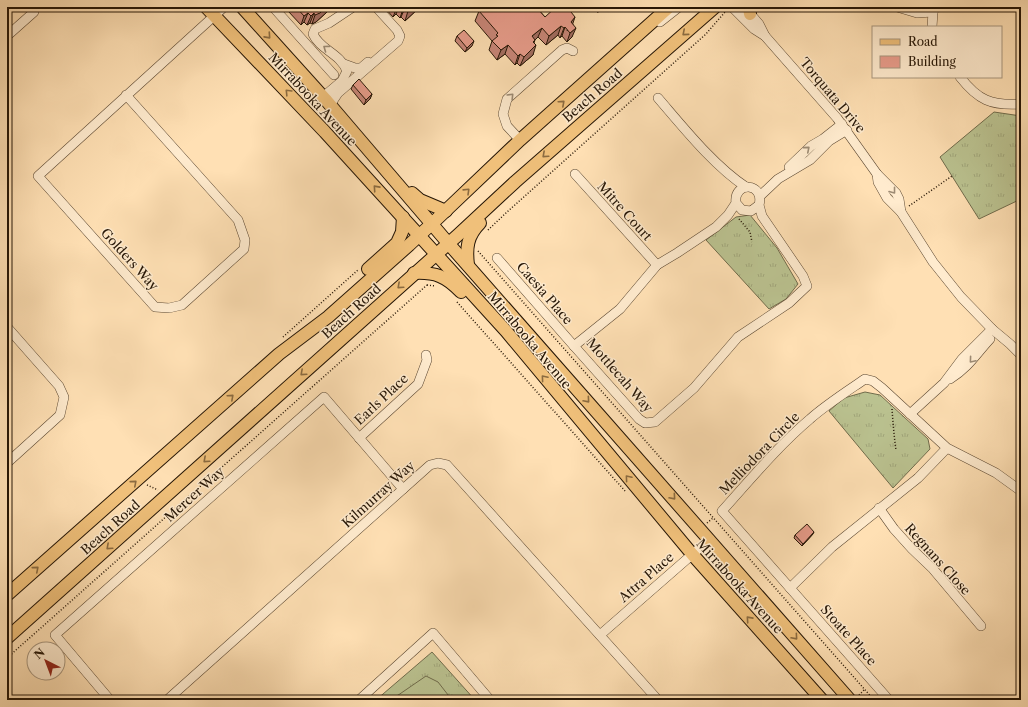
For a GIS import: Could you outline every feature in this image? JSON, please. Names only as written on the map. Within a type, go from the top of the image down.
[{"type":"main road","name":"Mirrabooka Avenue","points":[[242,7],[327,101],[468,266],[710,539],[850,700]]},
{"type":"main road","name":"Beach Road","points":[[7,595],[279,354],[328,317],[432,224],[520,140],[668,7]]},
{"type":"main road","name":"Beach Road","points":[[7,638],[515,182],[720,10]]},
{"type":"main road","name":"Mirrabooka Avenue","points":[[210,11],[326,132],[506,332],[692,554],[822,700]]},
{"type":"main road","points":[[345,123],[377,153],[416,197],[436,208],[446,211]]},
{"type":"main road","points":[[468,266],[470,246],[467,242],[474,229],[501,202],[515,182]]},
{"type":"main road","points":[[341,304],[354,283],[397,243],[402,232],[403,217]]},
{"type":"main road","points":[[414,273],[429,273],[451,281],[488,322],[506,332]]},
{"type":"street","points":[[7,36],[34,12],[34,7]]},
{"type":"street","name":"Golders Way","points":[[126,95],[238,220],[245,240],[244,249],[182,305],[169,308],[155,307],[38,176],[126,95],[210,11],[224,7]]},
{"type":"street","points":[[273,7],[334,75]]},
{"type":"street","points":[[299,36],[329,23],[353,7]]},
{"type":"street","points":[[327,101],[395,44],[400,36],[397,30],[376,7]]},
{"type":"street","points":[[632,40],[647,33],[679,7]]},
{"type":"street","name":"Torquata Drive","points":[[732,7],[754,29],[765,36],[845,127],[877,174],[878,182],[887,198],[901,212],[933,262],[961,297],[994,331],[1021,355]]},
{"type":"street","points":[[897,7],[917,13],[934,9],[932,26]]},
{"type":"street","name":"Torquata Drive","points":[[748,9],[760,24],[765,36]]},
{"type":"street","points":[[315,29],[313,34],[316,40],[331,51],[344,64],[355,68],[361,68],[386,45],[395,44]]},
{"type":"street","points":[[520,140],[507,126],[503,114],[507,99],[562,50],[567,48],[573,51]]},
{"type":"street","points":[[327,101],[342,81],[346,71],[344,64]]},
{"type":"street","points":[[961,78],[971,91],[988,102],[1009,105],[1021,104]]},
{"type":"street","points":[[658,98],[691,136],[733,178],[750,188]]},
{"type":"street","name":"Mottlecah Way","points":[[743,206],[740,190],[750,188],[789,167],[811,146],[845,127]]},
{"type":"street","name":"Mottlecah Way","points":[[743,206],[762,216],[803,276],[806,286],[789,303],[738,337],[694,388],[655,422],[645,423],[639,419],[574,346],[620,309],[657,265],[716,227],[778,178],[810,160],[845,127]]},
{"type":"street","name":"Mitre Court","points":[[574,174],[657,265]]},
{"type":"street","points":[[733,178],[743,206]]},
{"type":"street","name":"Mottlecah Way","points":[[743,206],[757,191],[750,188]]},
{"type":"street","name":"Caesia Place","points":[[497,258],[574,346]]},
{"type":"street","points":[[7,327],[59,386],[64,397],[60,415],[7,463]]},
{"type":"street","points":[[910,414],[944,383],[962,358],[994,331]]},
{"type":"street","name":"Torquata Drive","points":[[1010,344],[1021,349]]},
{"type":"street","name":"Earls Place","points":[[359,438],[418,384],[426,360],[426,355]]},
{"type":"street","name":"Melliodora Circle","points":[[792,590],[722,511],[809,419],[865,379],[878,384],[947,448],[996,473],[1021,491]]},
{"type":"street","name":"Mercer Way","points":[[110,700],[55,635],[324,397],[403,489]]},
{"type":"street","points":[[792,590],[832,546],[918,478],[947,448]]},
{"type":"street","name":"Kilmurray Way","points":[[166,700],[430,465],[438,463],[446,465],[658,700]]},
{"type":"street","name":"Regnans Close","points":[[879,508],[894,529],[933,569],[980,626]]},
{"type":"street","name":"Attra Place","points":[[600,635],[710,539]]},
{"type":"street","name":"Stoate Place","points":[[792,590],[890,700]]},
{"type":"street","points":[[359,700],[433,633],[490,700]]},
{"type":"path","points":[[486,232],[706,34],[720,10]]},
{"type":"path","points":[[901,212],[952,176]]},
{"type":"path","points":[[743,206],[752,242]]},
{"type":"path","points":[[470,246],[874,700]]},
{"type":"path","points":[[7,658],[427,285],[429,273]]},
{"type":"path","points":[[427,285],[438,286]]},
{"type":"path","points":[[454,298],[625,491]]},
{"type":"path","points":[[896,450],[892,428],[893,417],[891,409],[898,402]]},
{"type":"path","points":[[140,478],[146,484],[159,491],[175,509]]},
{"type":"path","points":[[720,526],[724,523]]},
{"type":"path","points":[[785,599],[792,590]]},
{"type":"green space","points":[[994,112],[1021,116],[1021,199],[979,219],[940,157]]},
{"type":"green space","points":[[750,215],[777,248],[798,284],[786,299],[769,309],[706,240],[736,217]]},
{"type":"green space","points":[[865,392],[880,395],[928,439],[930,449],[893,488],[829,411],[844,398]]},
{"type":"green space","points":[[432,652],[475,700],[376,700]]},
{"type":"green space","points":[[426,676],[438,682],[452,700],[391,700]]},
{"type":"building","points":[[296,7],[326,7],[320,13],[315,15],[314,13],[311,16],[308,13],[304,16]]},
{"type":"building","points":[[401,7],[413,7],[408,11]]},
{"type":"building","points":[[483,7],[536,7],[545,17],[556,7],[567,7],[575,17],[571,22],[576,28],[570,33],[565,27],[564,28],[561,26],[549,36],[542,28],[532,36],[535,40],[533,42],[536,45],[524,57],[520,54],[518,56],[508,45],[501,50],[492,41],[498,36],[496,35],[498,33],[479,11]]},
{"type":"building","points":[[464,30],[474,41],[467,48],[457,36]]},
{"type":"building","points":[[359,79],[372,94],[366,100],[353,85]]},
{"type":"building","points":[[807,524],[814,532],[803,544],[795,535]]}]
